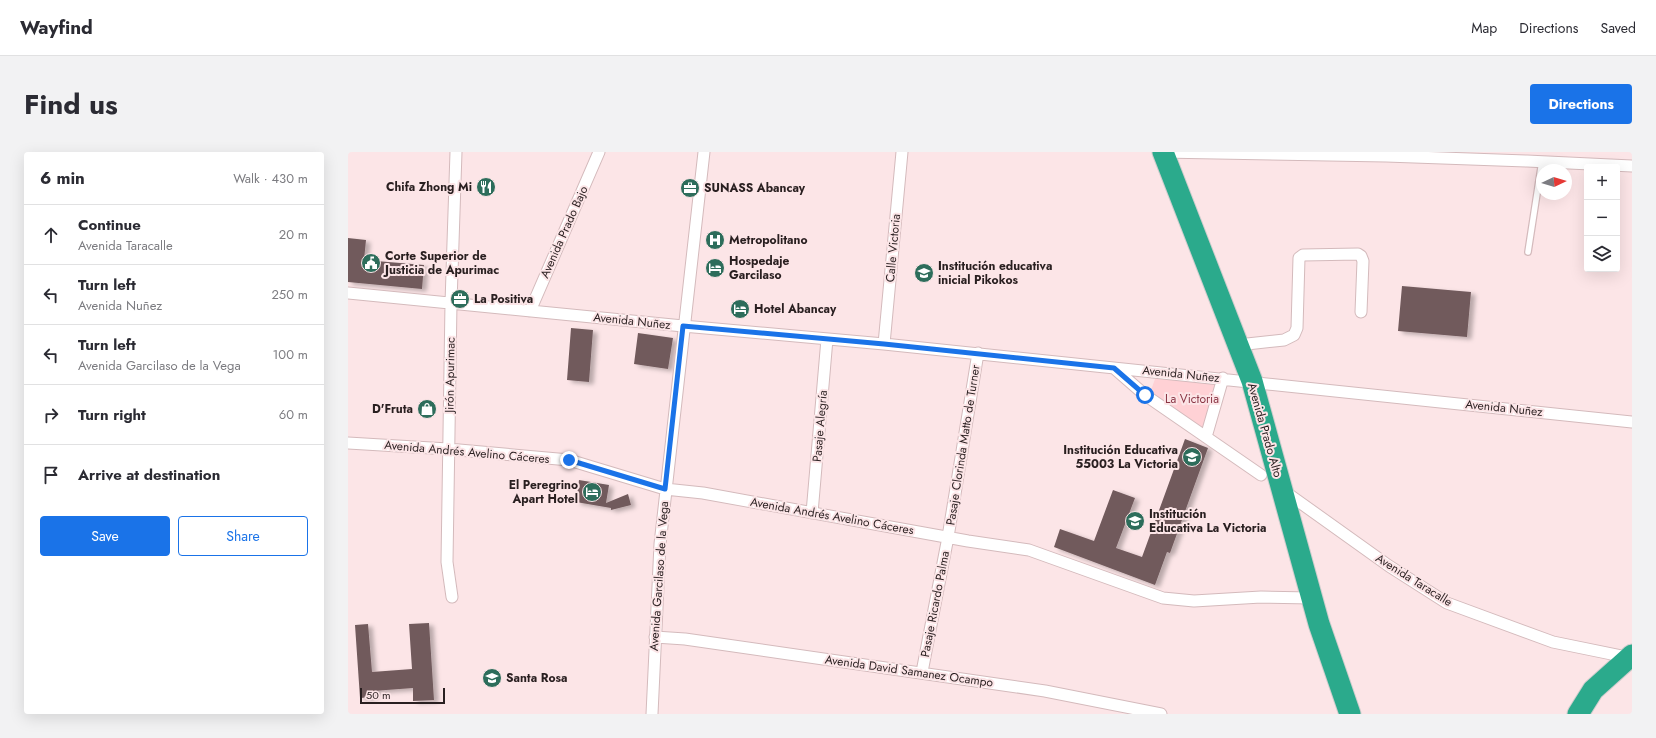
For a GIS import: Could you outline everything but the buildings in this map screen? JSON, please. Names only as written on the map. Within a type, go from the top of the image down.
[{"type":"highway","name":"Avenida Prado Alto","points":[[1163,152],[1252,381],[1318,624],[1350,714]]},
{"type":"highway","points":[[1578,714],[1593,690],[1631,657]]},
{"type":"street","name":"Jirón Apurimac","points":[[452,597],[447,562],[448,449],[456,152]]},
{"type":"street","name":"Avenida Prado Bajo","points":[[530,311],[599,152]]},
{"type":"street","name":"Avenida Garcilaso de la Vega","points":[[652,714],[660,544],[665,489],[704,152]]},
{"type":"street","name":"Calle Victoria","points":[[884,344],[902,152]]},
{"type":"street","points":[[1158,152],[1386,154],[1632,166]]},
{"type":"street","points":[[1238,345],[1284,340],[1294,335],[1297,328],[1299,258],[1303,255],[1358,254],[1361,256],[1363,261],[1362,312]]},
{"type":"street","name":"Avenida Nuñez","points":[[348,293],[978,353],[1632,422]]},
{"type":"street","name":"Pasaje Alegría","points":[[812,513],[827,339]]},
{"type":"street","name":"Pasaje Clorinda Matto de Turner","points":[[948,537],[978,353]]},
{"type":"street","points":[[1114,368],[1145,395],[1261,476]]},
{"type":"street","points":[[1206,437],[1223,378]]},
{"type":"street","name":"Avenida Andrés Avelino Cáceres","points":[[348,443],[448,449],[569,460],[665,489],[703,493],[1029,550],[1164,598],[1194,601],[1261,597],[1311,598]]},
{"type":"street","name":"Avenida Taracalle","points":[[1282,490],[1388,566],[1447,603],[1554,642],[1631,657]]},
{"type":"street","name":"Pasaje Ricardo Palma","points":[[922,672],[948,537]]},
{"type":"street","name":"Avenida David Samanez Ocampo","points":[[655,637],[685,639],[922,672],[1045,691],[1162,714]]},
{"type":"lane","points":[[1528,252],[1542,161]]},
{"type":"green space","name":"La Victoria","points":[[1155,379],[1217,380],[1203,431],[1150,393]]},
{"type":"place","name":"Chifa Zhong Mi","points":[[486,187]]},
{"type":"place","name":"SUNASS Abancay","points":[[690,188]]},
{"type":"place","name":"Metropolitano","points":[[715,240]]},
{"type":"place","name":"Corte Superior de Justicia de Apurimac","points":[[371,263]]},
{"type":"place","name":"Hospedaje Garcilaso","points":[[715,268]]},
{"type":"place","name":"Institución educativa inicial Pikokos","points":[[924,273]]},
{"type":"place","name":"La Positiva","points":[[460,299]]},
{"type":"place","name":"Hotel Abancay","points":[[740,309]]},
{"type":"place","name":"D'Fruta","points":[[427,409]]},
{"type":"place","name":"Institución Educativa 55003 La Victoria","points":[[1192,457]]},
{"type":"place","name":"El Peregrino Apart Hotel","points":[[592,492]]},
{"type":"place","name":"Institución Educativa La Victoria","points":[[1135,521]]},
{"type":"place","name":"Santa Rosa","points":[[492,678]]},
{"type":"route","points":[[569,460],[665,489],[683,326],[884,344],[1114,368],[1145,395]]}]
